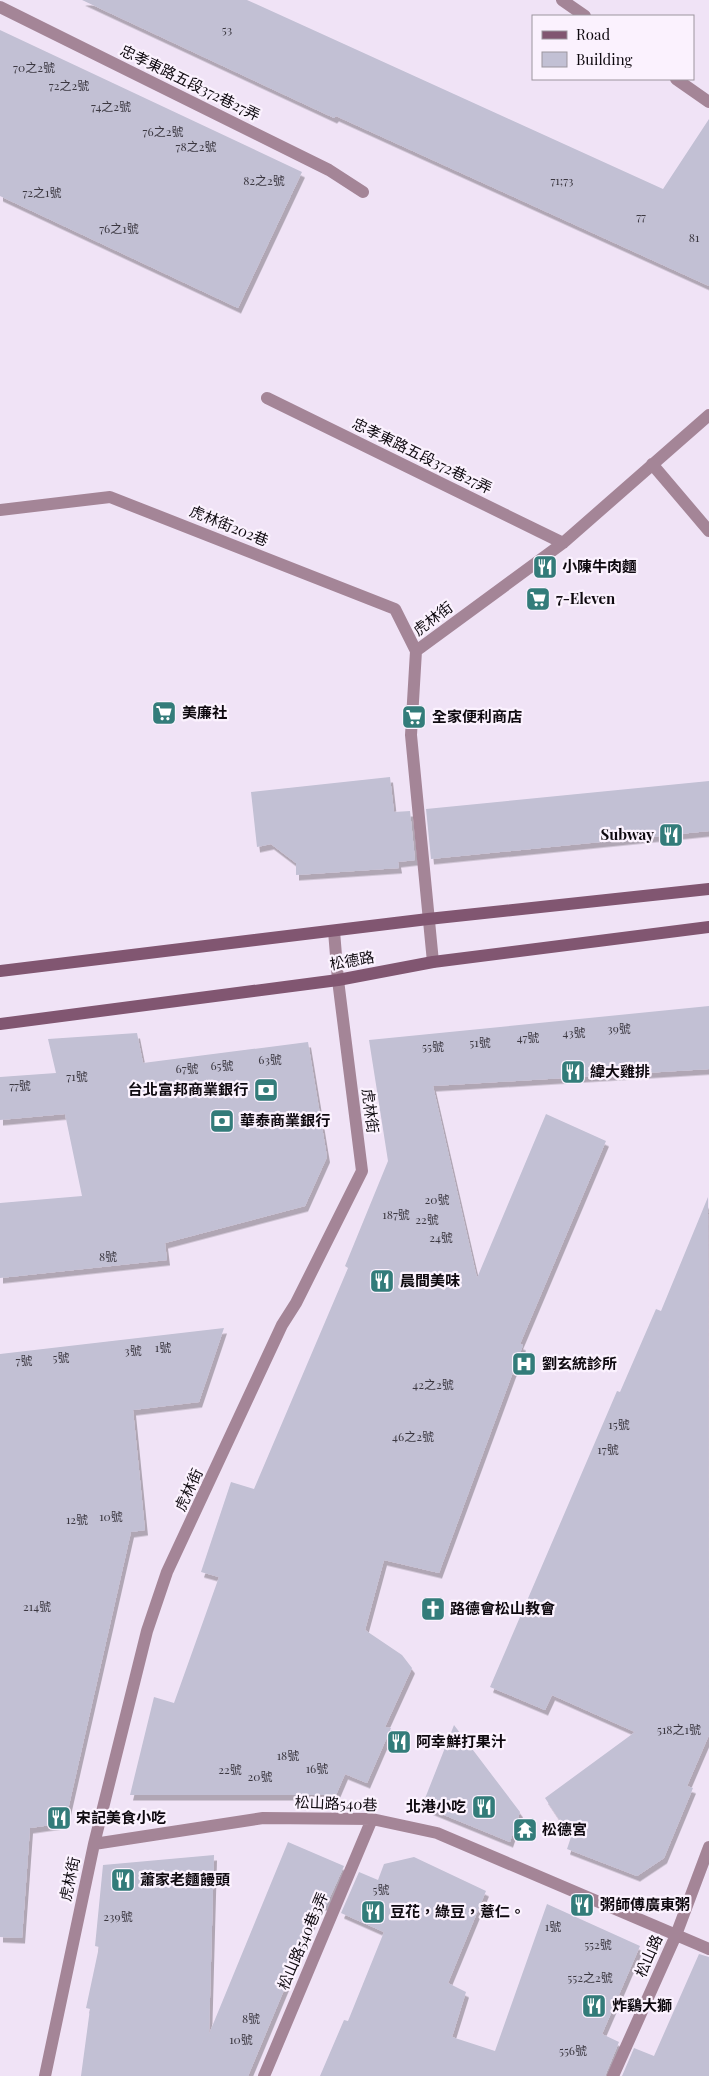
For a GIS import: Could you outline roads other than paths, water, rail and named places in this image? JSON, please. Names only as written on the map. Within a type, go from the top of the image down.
[{"type":"main road","name":"松德路","points":[[0,971],[334,932],[428,919],[709,889]]},
{"type":"main road","name":"松德路","points":[[0,1024],[338,980],[433,962],[709,927]]},
{"type":"street","points":[[562,0],[584,15]]},
{"type":"street","name":"忠孝東路五段372巷27弄","points":[[0,8],[329,170],[364,192]]},
{"type":"street","points":[[677,80],[709,102]]},
{"type":"street","name":"忠孝東路五段372巷27弄","points":[[266,398],[563,543]]},
{"type":"street","name":"虎林街","points":[[433,962],[411,735],[416,652],[563,543],[709,414]]},
{"type":"street","points":[[652,464],[709,531]]},
{"type":"street","name":"虎林街202巷","points":[[0,510],[110,497],[395,609],[416,652]]},
{"type":"street","name":"虎林街","points":[[45,2076],[94,1844],[147,1631],[167,1572],[282,1325],[296,1303],[362,1171],[338,980],[334,932]]},
{"type":"street","name":"松山路540巷","points":[[94,1844],[263,1818],[372,1819],[437,1833],[709,1949]]},
{"type":"street","name":"松山路540巷3弄","points":[[264,2076],[372,1819]]},
{"type":"street","name":"松山路","points":[[613,2076],[676,1936],[709,1847]]},
{"type":"place","name":"小陳牛肉麵","points":[[545,567]]},
{"type":"place","name":"7-Eleven","points":[[538,599]]},
{"type":"place","name":"美廉社","points":[[164,713]]},
{"type":"place","name":"全家便利商店","points":[[414,717]]},
{"type":"place","name":"Subway","points":[[671,835]]},
{"type":"place","name":"緯大雞排","points":[[573,1072]]},
{"type":"place","name":"台北富邦商業銀行","points":[[266,1090]]},
{"type":"place","name":"華泰商業銀行","points":[[222,1121]]},
{"type":"place","name":"晨間美味","points":[[382,1281]]},
{"type":"place","name":"劉玄統診所","points":[[524,1364]]},
{"type":"place","name":"路德會松山教會","points":[[433,1609]]},
{"type":"place","name":"阿幸鮮打果汁","points":[[399,1742]]},
{"type":"place","name":"北港小吃","points":[[484,1807]]},
{"type":"place","name":"宋記美食小吃","points":[[59,1818]]},
{"type":"place","name":"松德宮","points":[[525,1830]]},
{"type":"place","name":"蕭家老麵饅頭","points":[[123,1880]]},
{"type":"place","name":"粥師傅廣東粥","points":[[582,1905]]},
{"type":"place","name":"豆花，綠豆，薏仁。","points":[[373,1912]]},
{"type":"place","name":"炸鷄大獅","points":[[594,2006]]}]
